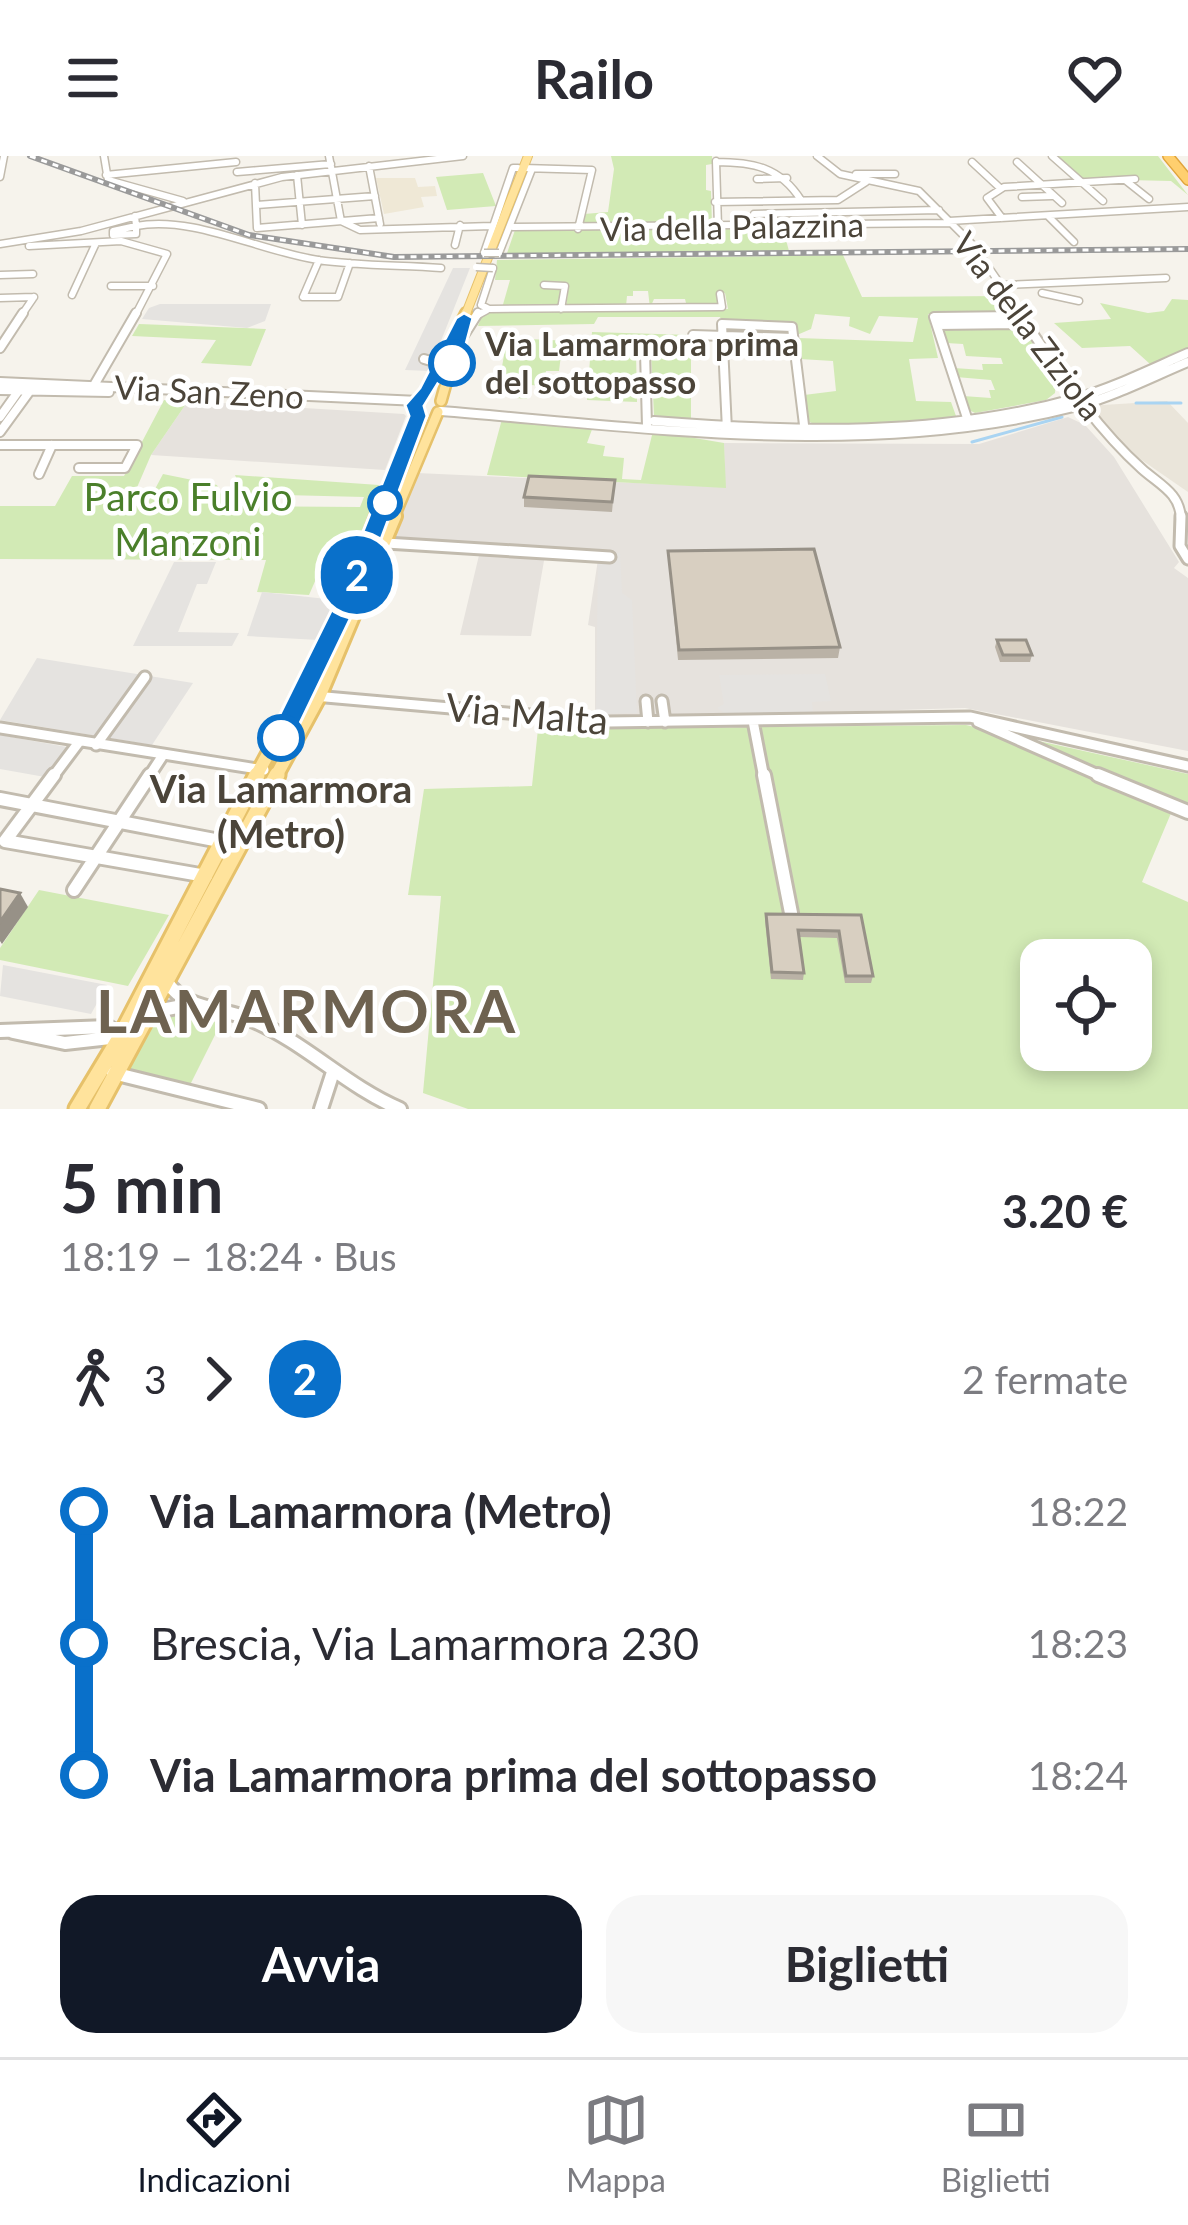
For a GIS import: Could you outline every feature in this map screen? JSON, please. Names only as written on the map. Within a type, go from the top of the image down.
[{"type":"highway","points":[[1168,156],[1188,179]]},
{"type":"highway","points":[[1179,156],[1188,167]]},
{"type":"main road","points":[[128,1039],[148,1014],[311,696],[441,406],[464,318],[494,231],[525,168],[525,156]]},
{"type":"main road","points":[[376,543],[418,406],[464,318]]},
{"type":"main road","points":[[418,406],[441,406]]},
{"type":"main road","points":[[97,1109],[206,876],[263,770],[311,696]]},
{"type":"main road","points":[[77,1109],[113,1076]]},
{"type":"street","points":[[0,177],[4,156]]},
{"type":"street","points":[[104,156],[106,176]]},
{"type":"street","points":[[138,172],[141,156]]},
{"type":"street","points":[[180,170],[181,156]]},
{"type":"street","points":[[237,172],[464,156]]},
{"type":"street","name":"Via della Ziziola","points":[[818,156],[845,176],[919,191],[1004,285],[1080,402],[1141,468],[1174,494]]},
{"type":"street","points":[[1052,156],[1102,201]]},
{"type":"street","points":[[106,176],[180,170],[235,159],[240,187]]},
{"type":"street","points":[[718,227],[716,159],[757,162],[788,178],[801,200]]},
{"type":"street","points":[[972,162],[1000,188]]},
{"type":"street","points":[[1017,162],[1062,203]]},
{"type":"street","points":[[12,243],[48,242],[137,220],[184,201],[332,163]]},
{"type":"street","points":[[332,163],[341,221]]},
{"type":"street","points":[[369,166],[380,230]]},
{"type":"street","points":[[341,221],[354,229],[460,225],[494,231],[484,253],[499,253],[513,227],[525,168],[592,170],[578,229]]},
{"type":"street","name":"Via della Ziziola","points":[[866,181],[895,174]]},
{"type":"street","points":[[297,175],[302,225]]},
{"type":"street","points":[[106,176],[184,201]]},
{"type":"street","points":[[757,179],[788,178]]},
{"type":"street","points":[[1125,179],[1149,199]]},
{"type":"street","points":[[1002,218],[987,198],[1000,188],[1135,179]]},
{"type":"street","points":[[715,202],[838,200],[866,181]]},
{"type":"street","points":[[255,183],[257,228],[379,218]]},
{"type":"street","points":[[257,205],[375,196]]},
{"type":"street","points":[[1022,197],[1053,196]]},
{"type":"street","points":[[749,201],[758,227]]},
{"type":"street","name":"Via della Palazzina","points":[[513,227],[951,222],[1188,207]]},
{"type":"street","points":[[754,214],[939,210]]},
{"type":"street","points":[[1047,216],[1074,242]]},
{"type":"street","points":[[137,220],[168,220],[229,240],[319,260],[441,268]]},
{"type":"street","points":[[455,245],[460,225]]},
{"type":"street","points":[[401,244],[404,227]]},
{"type":"street","points":[[22,232],[22,242]]},
{"type":"street","points":[[0,244],[144,242],[161,248],[167,261],[93,388]]},
{"type":"street","points":[[72,295],[96,243]]},
{"type":"street","points":[[319,260],[303,297],[338,297],[350,262]]},
{"type":"street","points":[[476,267],[493,268],[482,304],[489,309]]},
{"type":"street","points":[[0,275],[33,274]]},
{"type":"street","points":[[1004,285],[1166,278]]},
{"type":"street","points":[[1056,283],[1062,291],[1059,298]]},
{"type":"street","points":[[544,285],[565,286],[561,309]]},
{"type":"street","points":[[111,286],[153,286]]},
{"type":"street","points":[[1042,292],[1079,301]]},
{"type":"street","points":[[461,340],[479,313],[489,309],[722,307],[720,294]]},
{"type":"street","points":[[0,298],[34,297],[0,348]]},
{"type":"street","points":[[970,425],[934,317],[1026,320]]},
{"type":"street","points":[[727,431],[722,324],[792,326],[805,435]]},
{"type":"street","points":[[692,335],[793,338]]},
{"type":"street","points":[[645,352],[648,423]]},
{"type":"street","points":[[970,425],[1080,402],[1188,352]]},
{"type":"street","points":[[1025,418],[1188,362]]},
{"type":"street","points":[[1067,383],[1084,390],[1104,388]]},
{"type":"street","name":"Via San Zeno","points":[[0,386],[418,406]]},
{"type":"street","points":[[0,417],[25,386]]},
{"type":"street","points":[[0,432],[25,386]]},
{"type":"street","points":[[441,406],[805,435],[970,425],[1066,412],[1096,419]]},
{"type":"street","points":[[0,445],[52,445],[92,445],[137,445],[125,468],[79,468],[92,445]]},
{"type":"street","points":[[39,474],[52,445]]},
{"type":"street","points":[[1188,494],[1174,494],[1181,511],[1180,546],[1188,560]]},
{"type":"street","points":[[376,543],[610,557]]},
{"type":"street","points":[[96,745],[145,677]]},
{"type":"street","name":"Via Malta","points":[[311,696],[586,722],[754,729],[970,717],[1188,766]]},
{"type":"street","points":[[646,701],[648,722]]},
{"type":"street","points":[[662,701],[665,722]]},
{"type":"street","name":"Via Malta","points":[[970,717],[1004,737],[1188,812]]},
{"type":"street","points":[[0,728],[263,770]]},
{"type":"street","points":[[754,729],[791,913]]},
{"type":"street","points":[[79,742],[5,841],[206,876]]},
{"type":"street","points":[[74,890],[163,755]]},
{"type":"street","points":[[0,800],[225,842]]},
{"type":"street","points":[[166,979],[172,992],[253,1020],[370,1099],[400,1109]]},
{"type":"street","points":[[148,1014],[196,1004]]},
{"type":"street","points":[[7,1032],[108,1027],[128,1039]]},
{"type":"street","points":[[7,1032],[24,1038],[100,1043],[128,1039]]},
{"type":"street","points":[[100,1043],[113,1076],[173,1086],[189,1102],[259,1109]]},
{"type":"street","points":[[321,1109],[333,1072]]},
{"type":"shaded area","points":[[376,178],[415,178],[418,187],[435,186],[437,196],[421,197],[424,207],[384,214]]},
{"type":"shaded area","points":[[453,268],[470,268],[429,371],[405,370]]},
{"type":"shaded area","points":[[160,304],[271,304],[265,321],[247,328],[142,319],[149,308]]},
{"type":"shaded area","points":[[188,401],[406,416],[385,470],[151,455]]},
{"type":"shaded area","points":[[1167,401],[1188,423],[1188,492],[1133,454],[1087,406]]},
{"type":"shaded area","points":[[1068,417],[1085,425],[1114,457],[1179,562],[1174,568],[1188,578],[1188,751],[965,708],[595,719],[595,627],[588,625],[599,553],[401,542],[392,534],[417,473],[725,487],[724,443],[979,444]]},
{"type":"shaded area","points":[[480,551],[545,555],[531,636],[460,635]]},
{"type":"shaded area","points":[[598,553],[620,553],[622,593],[632,600],[637,713],[596,714]]},
{"type":"shaded area","points":[[174,562],[216,562],[207,584],[197,584],[178,632],[239,633],[232,646],[133,646]]},
{"type":"shaded area","points":[[262,592],[336,600],[319,640],[247,636]]},
{"type":"shaded area","points":[[37,658],[193,683],[152,745],[0,720]]},
{"type":"shaded area","points":[[825,674],[831,701],[812,702],[813,713],[731,717],[717,708],[724,704],[719,675]]},
{"type":"shaded area","points":[[0,735],[67,747],[45,777],[0,769]]},
{"type":"shaded area","points":[[3,965],[107,985],[91,1014],[0,996]]},
{"type":"green space","points":[[611,156],[712,156],[712,164],[706,165],[706,190],[711,191],[712,225],[582,228],[584,214],[608,212],[614,169]]},
{"type":"green space","points":[[1056,156],[1158,156],[1188,195],[1171,181],[1083,179]]},
{"type":"green space","points":[[483,173],[496,206],[447,210],[436,177]]},
{"type":"green space","points":[[783,229],[789,251],[506,256],[515,230]]},
{"type":"green space","points":[[843,255],[862,297],[1003,296],[1013,313],[928,314],[938,358],[909,359],[916,401],[951,402],[956,416],[858,428],[808,421],[804,395],[836,391],[833,361],[800,359],[798,338],[913,342],[918,318],[879,316],[870,334],[849,326],[850,317],[815,314],[811,329],[797,335],[795,324],[722,322],[720,317],[598,317],[594,324],[478,326],[483,312],[490,311],[728,309],[725,293],[717,294],[719,305],[687,307],[685,299],[654,299],[650,308],[648,291],[633,291],[626,306],[566,307],[569,284],[542,283],[541,288],[562,289],[558,307],[502,308],[510,280],[495,280],[497,260]]},
{"type":"green space","points":[[1172,299],[1188,300],[1188,349],[1150,364],[1130,346],[1082,348],[1054,323],[1111,319],[1100,303],[1148,313],[1164,311]]},
{"type":"green space","points":[[139,324],[266,329],[251,366],[201,363],[216,340],[132,336]]},
{"type":"green space","points":[[1025,328],[1056,380],[1055,393],[1046,400],[975,413],[967,409],[963,396],[991,398],[989,390],[995,390],[991,380],[956,377],[954,368],[983,370],[982,364],[1003,364],[1001,358],[966,356],[963,344],[946,343],[942,329]]},
{"type":"green space","points":[[592,332],[690,335],[690,352],[636,351],[637,402],[587,400]]},
{"type":"green space","points":[[507,338],[571,341],[570,349],[551,349],[551,355],[561,355],[559,371],[546,371],[543,386],[531,385],[527,399],[516,398],[520,385],[499,384]]},
{"type":"green space","points":[[651,354],[691,354],[691,421],[654,415]]},
{"type":"green space","name":"Parco Fulvio Manzoni","points":[[164,400],[188,401],[151,455],[129,506],[146,506],[163,474],[217,485],[226,506],[360,507],[364,497],[243,494],[235,475],[379,485],[352,563],[323,563],[309,595],[257,592],[266,560],[0,559],[0,506],[55,506],[72,476],[124,476]]},
{"type":"green space","points":[[502,419],[594,424],[587,443],[605,446],[603,456],[624,458],[622,479],[641,480],[653,431],[724,443],[726,488],[487,475]]},
{"type":"green space","points":[[966,725],[1188,774],[1188,803],[1177,799],[1142,882],[1188,902],[1188,1109],[468,1109],[423,1093],[441,896],[408,895],[424,789],[532,786],[538,729]]},
{"type":"green space","points":[[39,890],[169,915],[128,986],[0,960],[0,948]]},
{"type":"green space","points":[[168,1013],[221,1023],[190,1085],[125,1072],[152,1021]]},
{"type":"building","points":[[529,476],[615,480],[612,502],[524,497]]},
{"type":"building","points":[[814,549],[840,647],[679,650],[668,551]]},
{"type":"building","points":[[997,640],[1026,640],[1032,655],[1003,655]]},
{"type":"building","points":[[0,889],[20,893],[0,922]]},
{"type":"building","points":[[766,914],[861,915],[873,976],[846,976],[839,931],[798,930],[804,973],[772,972]]},
{"type":"waterway","points":[[1136,403],[1181,403]]},
{"type":"waterway","points":[[972,442],[1062,417]]},
{"type":"railway","points":[[30,156],[249,235],[394,257],[1188,249]]},
{"type":"bus line","name":"2","points":[[281,738],[343,609],[418,416],[415,405],[428,391],[464,318],[452,363]]},
{"type":"place","name":"Via Lamarmora prima del sottopasso","points":[[452,363]]},
{"type":"place","name":"Via Lamarmora (Metro)","points":[[281,738]]},
{"type":"district","name":"LAMARMORA","points":[[307,1012]]}]
